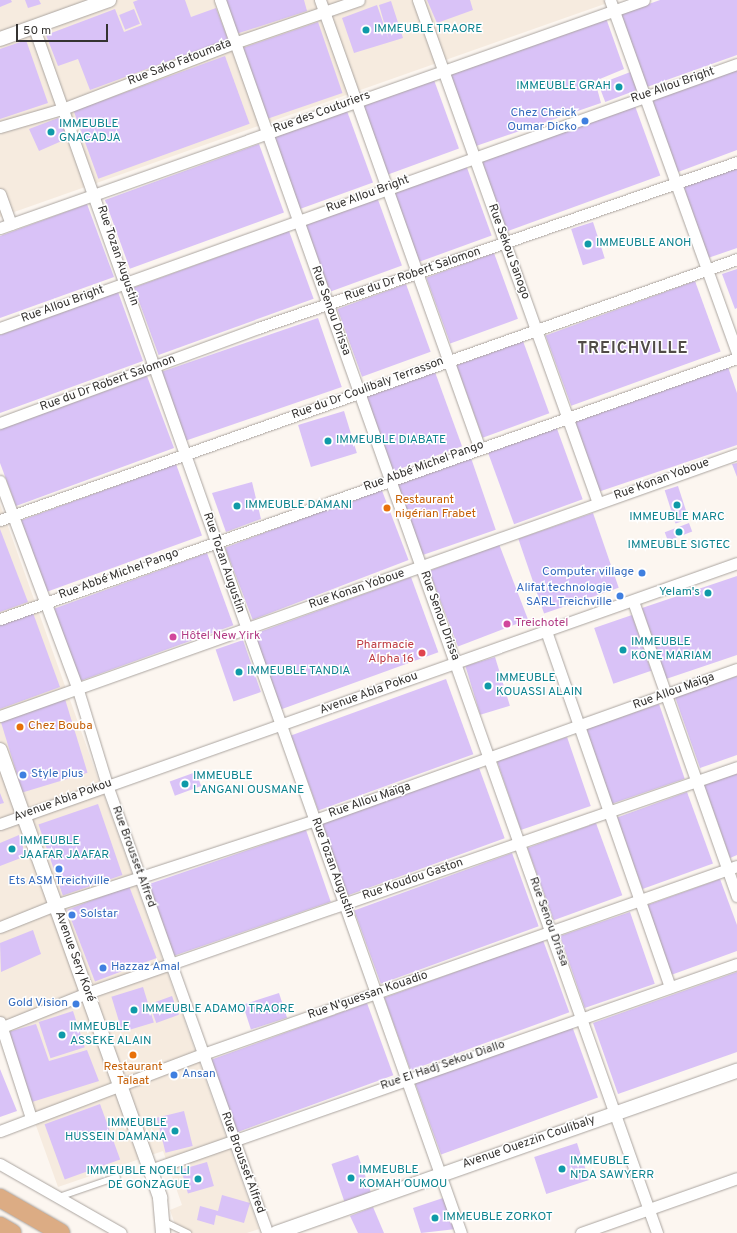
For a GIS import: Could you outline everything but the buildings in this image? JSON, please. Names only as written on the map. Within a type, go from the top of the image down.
[{"type":"main road","points":[[0,1198],[61,1233]]},
{"type":"main road","points":[[0,1226],[12,1233]]},
{"type":"street","points":[[0,39],[109,0]]},
{"type":"street","name":"Rue Senou Drissa","points":[[220,0],[327,305],[552,932],[657,1233]]},
{"type":"street","points":[[320,0],[479,447]]},
{"type":"street","name":"Rue Sako Fatoumata","points":[[0,127],[65,108],[234,42],[359,0]]},
{"type":"street","name":"Rue Sekou Sanogo","points":[[418,0],[598,503]]},
{"type":"street","name":"Rue des Couturiers","points":[[0,228],[95,193],[444,71],[612,5],[644,0]]},
{"type":"street","points":[[612,5],[737,353]]},
{"type":"street","name":"Rue Tozan Augustin","points":[[34,28],[65,108],[127,282],[214,541],[315,820],[461,1233]]},
{"type":"street","name":"Rue Allou Bright","points":[[0,328],[386,188],[737,64]]},
{"type":"street","name":"Rue du Dr Robert Salomon","points":[[0,423],[417,273],[737,162]]},
{"type":"street","points":[[0,194],[11,224]]},
{"type":"street","name":"Rue du Dr Coulibaly Terrasson","points":[[0,520],[185,456],[359,392],[737,259]]},
{"type":"street","name":"Rue Abbé Michel Pango","points":[[0,619],[479,447],[737,358]]},
{"type":"street","name":"Rue Konan Yoboue","points":[[0,716],[78,690],[245,627],[421,568],[737,454]]},
{"type":"street","name":"Rue Brousset Alfred","points":[[0,482],[44,603],[78,690],[107,785],[267,1233]]},
{"type":"street","name":"Avenue Abla Pokou","points":[[0,824],[107,785],[281,726],[737,563]]},
{"type":"street","points":[[633,601],[696,781],[732,867],[737,896]]},
{"type":"street","points":[[546,631],[670,987]]},
{"type":"street","name":"Rue Allou Maïga","points":[[0,927],[55,905],[315,820],[737,669]]},
{"type":"street","name":"Avenue Sery Koré","points":[[0,750],[150,1170],[163,1227]]},
{"type":"street","name":"Rue Koudou Gaston","points":[[1,1026],[87,993],[737,767]]},
{"type":"street","name":"Rue N'guessan Kouadio","points":[[0,1131],[203,1054],[377,994],[732,867]]},
{"type":"street","name":"Rue El Hadj Sekou Diallo","points":[[150,1170],[737,964]]},
{"type":"street","points":[[1,1026],[31,1118]]},
{"type":"street","name":"Avenue Ouezzin Coulibaly","points":[[276,1233],[440,1174],[737,1072]]},
{"type":"street","points":[[0,1164],[121,1233]]},
{"type":"street","points":[[581,1233],[650,1210],[737,1178]]},
{"type":"lane","points":[[56,1197],[117,1177]]},
{"type":"lane","points":[[163,1227],[188,1233]]},
{"type":"shaded area","points":[[0,0],[616,0],[0,217]]},
{"type":"shaded area","points":[[0,504],[259,1229],[247,1233],[178,1233],[170,1210],[182,1205],[163,1151],[58,1187],[0,1025]]},
{"type":"place","name":"IMMEUBLE TRAORE","points":[[366,30]]},
{"type":"place","name":"IMMEUBLE GRAH","points":[[619,87]]},
{"type":"place","name":"Chez Cheick Oumar Dicko","points":[[585,121]]},
{"type":"place","name":"IMMEUBLE GNACADJA","points":[[51,132]]},
{"type":"place","name":"IMMEUBLE ANOH","points":[[588,244]]},
{"type":"place","name":"IMMEUBLE DIABATE","points":[[328,441]]},
{"type":"place","name":"IMMEUBLE MARC","points":[[677,505]]},
{"type":"place","name":"IMMEUBLE DAMANI","points":[[237,506]]},
{"type":"place","name":"Restaurant nigérian Frabet","points":[[387,508]]},
{"type":"place","name":"IMMEUBLE SIGTEC","points":[[679,532]]},
{"type":"place","name":"Computer village","points":[[642,573]]},
{"type":"place","name":"Yelam's","points":[[708,593]]},
{"type":"place","name":"Alifat technologie SARL Treichville","points":[[620,596]]},
{"type":"place","name":"Treichotel","points":[[507,624]]},
{"type":"place","name":"Hôtel New Yirk","points":[[173,637]]},
{"type":"place","name":"IMMEUBLE KONE MARIAM","points":[[623,650]]},
{"type":"place","name":"Pharmacie Alpha 16","points":[[422,653]]},
{"type":"place","name":"IMMEUBLE TANDIA","points":[[239,672]]},
{"type":"place","name":"IMMEUBLE KOUASSI ALAIN","points":[[488,686]]},
{"type":"place","name":"Chez Bouba","points":[[20,727]]},
{"type":"place","name":"Style plus","points":[[23,775]]},
{"type":"place","name":"IMMEUBLE LANGANI OUSMANE","points":[[185,784]]},
{"type":"place","name":"IMMEUBLE JAAFAR JAAFAR","points":[[12,849]]},
{"type":"place","name":"Ets ASM Treichville","points":[[59,869]]},
{"type":"place","name":"Solstar","points":[[72,915]]},
{"type":"place","name":"Hazzaz Amal","points":[[103,968]]},
{"type":"place","name":"Gold Vision","points":[[76,1004]]},
{"type":"place","name":"IMMEUBLE ADAMO TRAORE","points":[[134,1010]]},
{"type":"place","name":"IMMEUBLE ASSEKE ALAIN","points":[[62,1035]]},
{"type":"place","name":"Restaurant Talaat","points":[[133,1055]]},
{"type":"place","name":"Ansan","points":[[174,1075]]},
{"type":"place","name":"IMMEUBLE HUSSEIN DAMANA","points":[[175,1131]]},
{"type":"place","name":"IMMEUBLE N'DA SAWYERR","points":[[562,1169]]},
{"type":"place","name":"IMMEUBLE KOMAH OUMOU","points":[[351,1178]]},
{"type":"place","name":"IMMEUBLE NOELLI DE GONZAGUE","points":[[198,1179]]},
{"type":"place","name":"IMMEUBLE ZORKOT","points":[[435,1218]]},
{"type":"district","name":"TREICHVILLE","points":[[633,349]]}]
